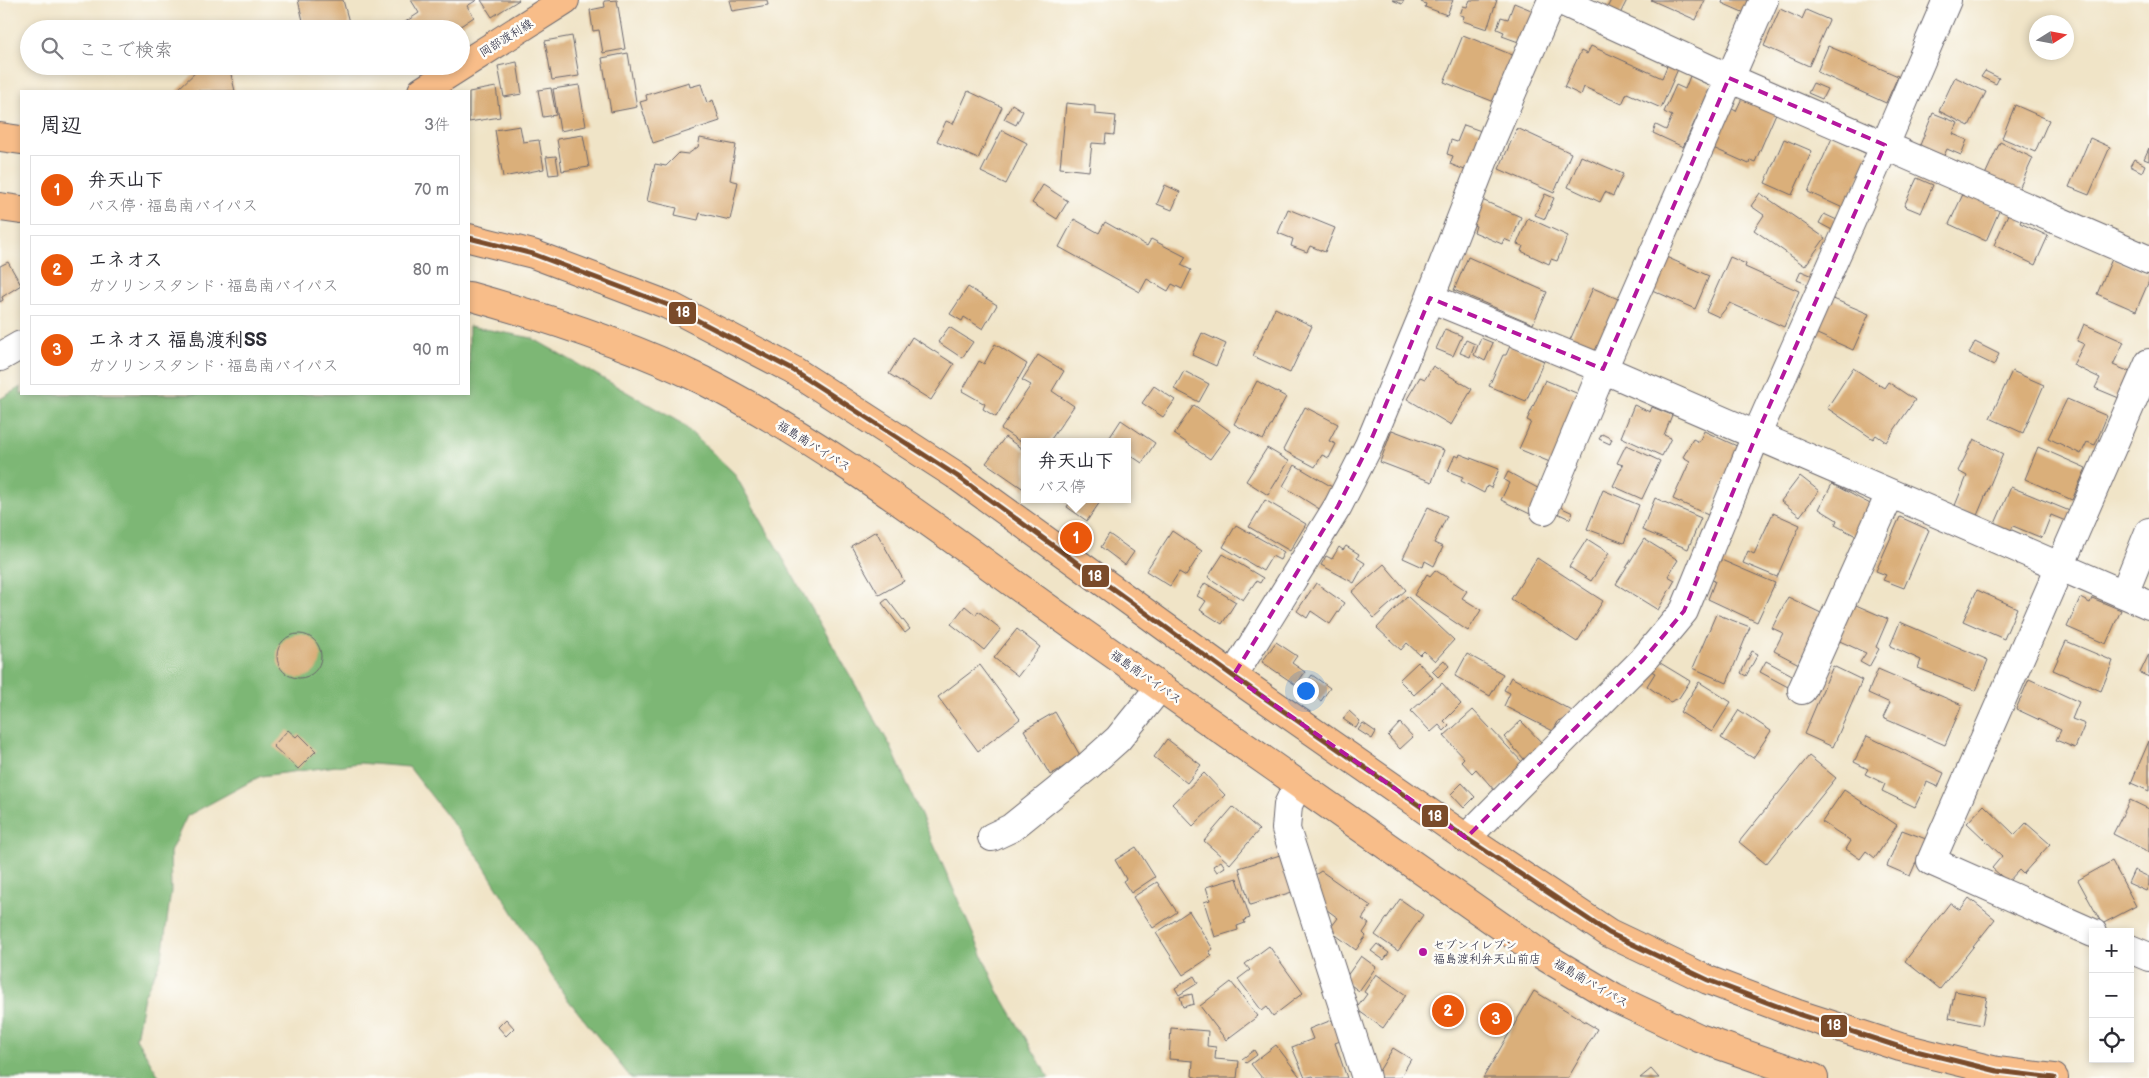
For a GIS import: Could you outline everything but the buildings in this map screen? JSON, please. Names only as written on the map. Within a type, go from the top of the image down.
[{"type":"main road","name":"岡部渡利線","points":[[470,60],[565,0]]},
{"type":"main road","name":"岡部渡利線","points":[[424,90],[447,75]]},
{"type":"main road","points":[[0,137],[20,140]]},
{"type":"main road","points":[[0,207],[20,210]]},
{"type":"main road","points":[[470,238],[533,254],[668,305],[793,370],[957,476],[1233,676],[1466,838],[1609,933],[1708,980],[1798,1014],[1900,1047],[1997,1071],[2054,1078]]},
{"type":"main road","name":"福島南バイパス","points":[[470,296],[531,314],[623,346],[701,380],[777,422],[870,481],[1542,955],[1614,998],[1699,1038],[1814,1078]]},
{"type":"street","points":[[1233,676],[1338,506],[1369,445],[1430,298],[1492,139],[1552,0]]},
{"type":"street","points":[[1559,0],[1729,78],[2149,260]]},
{"type":"street","points":[[1544,510],[1603,369],[1764,0]]},
{"type":"street","points":[[1466,838],[1643,660],[1684,611],[1756,436],[1947,0]]},
{"type":"street","points":[[1430,298],[1603,369],[2149,605]]},
{"type":"street","points":[[0,357],[20,346]]},
{"type":"street","points":[[2089,930],[1931,861],[2149,363]]},
{"type":"street","points":[[1802,690],[1890,494]]},
{"type":"street","points":[[2124,594],[2149,532]]},
{"type":"street","points":[[992,837],[1011,828],[1088,766],[1118,739],[1160,687]]},
{"type":"street","points":[[1298,784],[1288,805],[1286,829],[1366,1078]]},
{"type":"street","points":[[2134,951],[2149,957]]},
{"type":"highlighted area","points":[[1729,78],[1885,145],[1756,436],[1684,611],[1643,660],[1466,838],[1233,676],[1338,506],[1369,445],[1430,298],[1603,369]]},
{"type":"green space","points":[[470,326],[532,338],[681,423],[734,473],[891,747],[998,991],[1049,1078],[631,1078],[565,996],[477,855],[409,767],[359,763],[261,776],[187,816],[170,852],[171,891],[162,958],[144,996],[136,1038],[160,1078],[0,1078],[0,399],[20,388],[20,395],[470,395]]},
{"type":"transit line","name":"18","points":[[470,238],[533,254],[668,305],[793,370],[957,476],[1233,676],[1466,838],[1609,933],[1708,980],[1798,1014],[1900,1047],[1997,1071],[2054,1078]]},
{"type":"place","name":"弁天山下","points":[[1076,538]]},
{"type":"place","name":"セブンイレブン 福島渡利弁天山前店","points":[[1423,952]]},
{"type":"place","name":"エネオス","points":[[1448,1011]]},
{"type":"place","name":"エネオス 福島渡利SS","points":[[1496,1019]]}]
